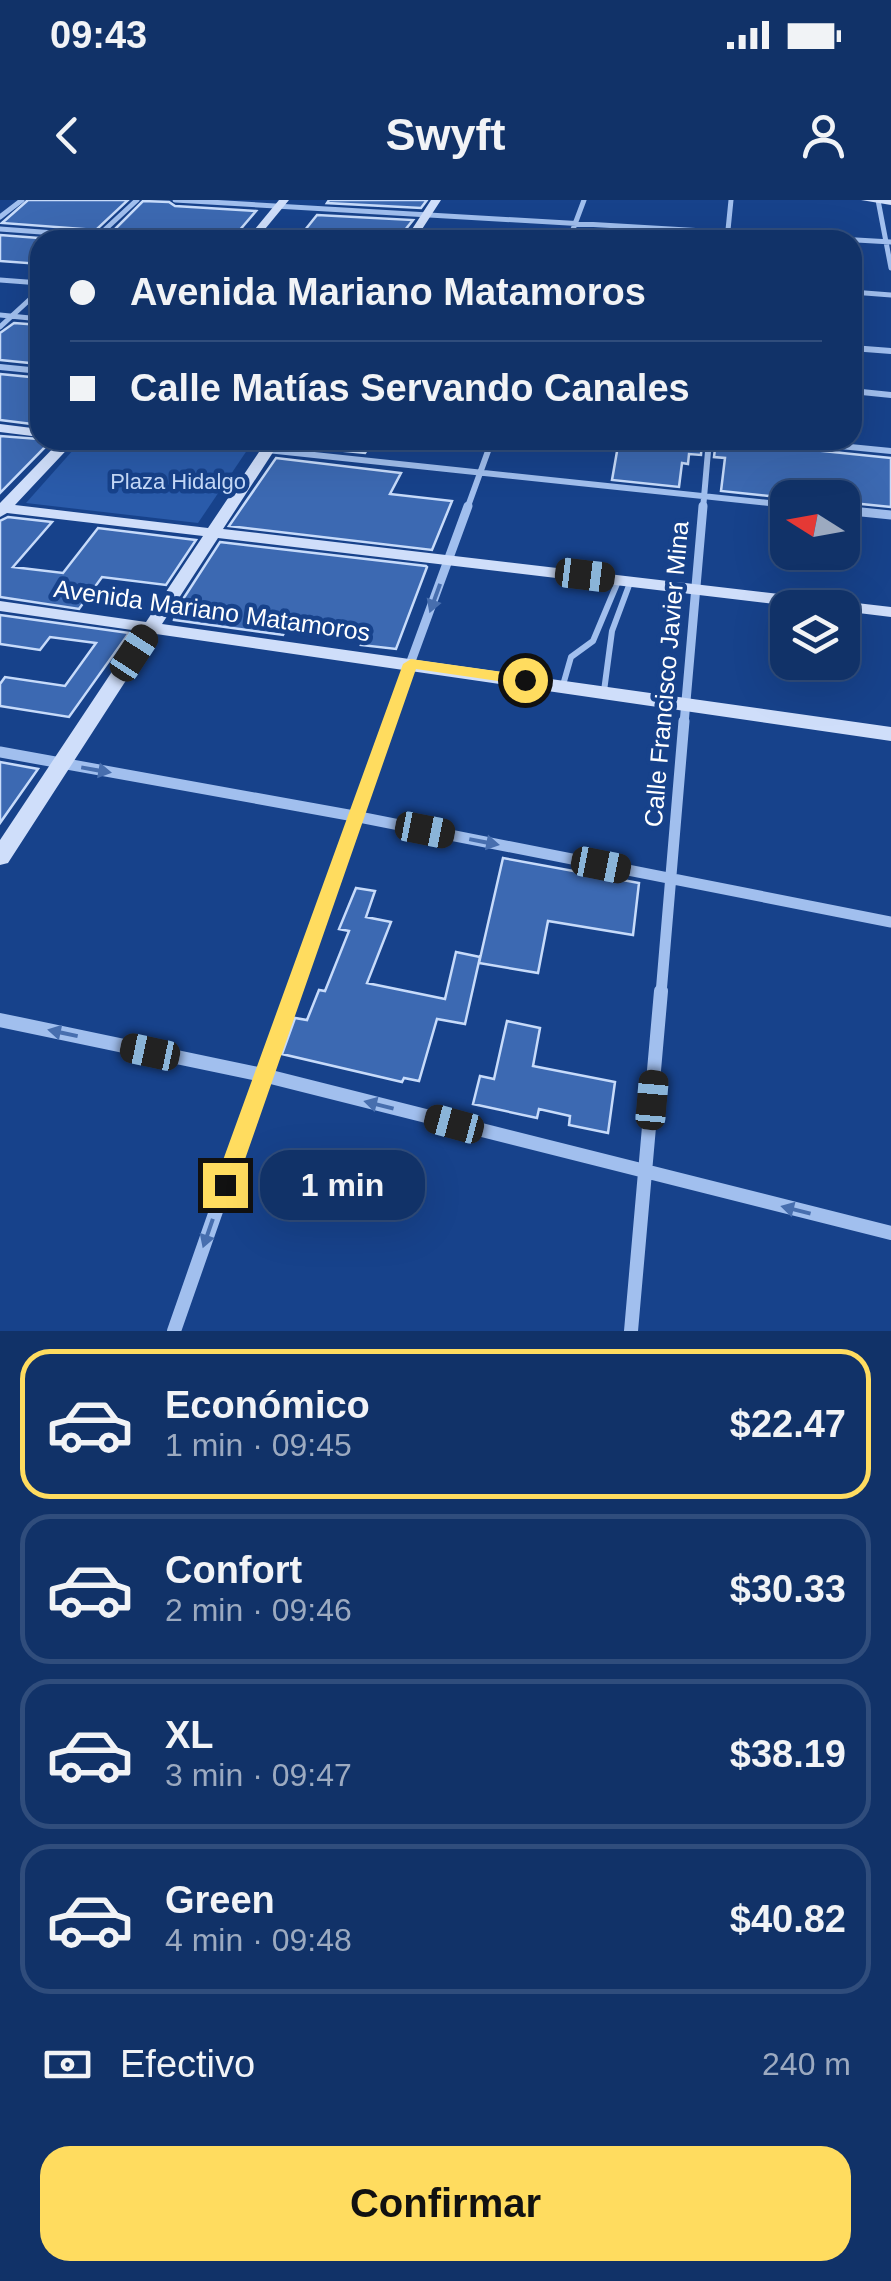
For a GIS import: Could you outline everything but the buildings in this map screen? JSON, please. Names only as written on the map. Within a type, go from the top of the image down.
[{"type":"main road","points":[[417,230],[436,200]]},
{"type":"main road","points":[[866,200],[891,202]]},
{"type":"main road","points":[[259,230],[282,203]]},
{"type":"main road","points":[[0,428],[30,431]]},
{"type":"main road","points":[[1,510],[59,450]]},
{"type":"main road","points":[[0,857],[267,450]]},
{"type":"main road","points":[[1,510],[450,558],[891,612]]},
{"type":"main road","name":"Avenida Mariano Matamoros","points":[[0,606],[891,734]]},
{"type":"street","points":[[0,216],[22,200]]},
{"type":"street","points":[[105,230],[137,200]]},
{"type":"street","points":[[175,200],[282,203],[694,230]]},
{"type":"street","points":[[573,230],[584,200]]},
{"type":"street","points":[[728,230],[731,200]]},
{"type":"street","points":[[878,200],[891,268]]},
{"type":"street","points":[[0,229],[30,232]]},
{"type":"street","points":[[862,240],[888,242]]},
{"type":"street","points":[[0,280],[30,285]]},
{"type":"street","points":[[862,293],[891,295]]},
{"type":"street","points":[[0,327],[30,297]]},
{"type":"street","points":[[0,315],[30,318]]},
{"type":"street","points":[[862,349],[891,351]]},
{"type":"street","points":[[0,366],[30,370]]},
{"type":"street","points":[[862,392],[891,394]]},
{"type":"street","points":[[862,447],[891,450]]},
{"type":"street","points":[[305,450],[478,475],[770,504]]},
{"type":"street","points":[[174,1331],[354,816],[488,450]]},
{"type":"street","name":"Calle Francisco Javier Mina","points":[[631,1331],[708,450]]},
{"type":"street","points":[[860,512],[891,515]]},
{"type":"street","points":[[0,752],[354,816],[891,922]]},
{"type":"street","points":[[0,1020],[264,1076],[891,1234]]},
{"type":"lane","points":[[563,685],[571,657],[595,638],[625,580]]},
{"type":"lane","points":[[604,691],[612,630],[625,580]]},
{"type":"green space","name":"Plaza Hidalgo","points":[[73,450],[247,450],[198,523],[26,503]]},
{"type":"route","points":[[225,1185],[411,664],[525,680]]}]
